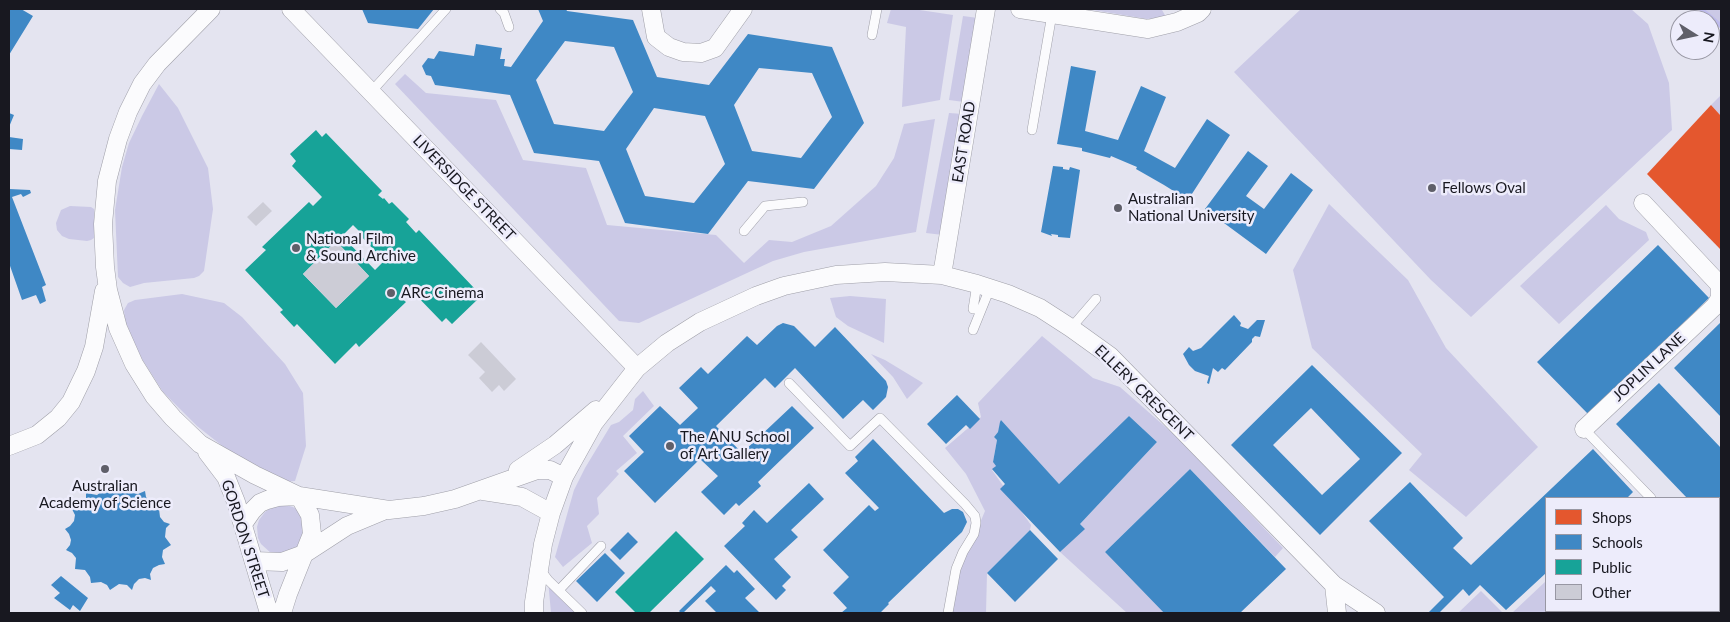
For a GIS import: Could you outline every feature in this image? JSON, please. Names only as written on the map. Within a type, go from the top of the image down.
[{"type":"street","points":[[9,446],[29,439],[51,424],[64,410],[77,391],[86,371],[96,338],[103,301],[105,267],[104,210],[107,180],[111,161],[128,112],[142,84],[157,64],[211,9]]},
{"type":"street","name":"LIVERSIDGE STREET","points":[[291,9],[637,368]]},
{"type":"street","points":[[651,9],[656,37],[669,46],[683,52],[701,53],[715,48],[743,9]]},
{"type":"street","name":"EAST ROAD","points":[[942,275],[986,9]]},
{"type":"street","points":[[1020,9],[1148,29],[1177,22],[1198,13],[1202,9]]},
{"type":"street","name":"JOPLIN LANE","points":[[1584,429],[1715,306],[1720,298],[1718,283],[1643,203]]},
{"type":"street","points":[[105,267],[112,310],[134,364],[154,396],[173,418],[200,444],[255,475],[299,496],[308,511],[312,526],[310,538],[282,613]]},
{"type":"street","name":"ELLERY CRESCENT","points":[[534,613],[538,567],[551,513],[564,477],[594,423],[637,368],[667,343],[700,322],[747,300],[784,286],[836,275],[885,272],[942,275],[984,286],[1040,308],[1071,328],[1110,356],[1334,585],[1376,613]]},
{"type":"street","points":[[480,491],[546,452],[618,391]]},
{"type":"street","name":"GORDON STREET","points":[[200,444],[226,477],[243,524],[269,613]]},
{"type":"street","points":[[243,524],[252,510],[264,501],[278,497],[299,496],[386,510],[424,506],[480,491],[537,470],[550,470],[564,477]]},
{"type":"street","points":[[480,491],[522,497],[551,513]]},
{"type":"street","points":[[254,561],[282,562],[304,554],[346,526],[386,510]]},
{"type":"street","points":[[1334,585],[1337,613]]},
{"type":"lane","points":[[371,92],[446,9]]},
{"type":"lane","points":[[500,9],[509,27]]},
{"type":"lane","points":[[872,35],[877,9]]},
{"type":"lane","points":[[1032,130],[1052,14]]},
{"type":"lane","points":[[744,231],[765,206],[803,202]]},
{"type":"lane","points":[[973,309],[984,286]]},
{"type":"lane","points":[[973,330],[984,286]]},
{"type":"lane","points":[[1071,328],[1096,299]]},
{"type":"lane","points":[[789,383],[850,446],[880,418],[975,516],[974,534],[963,552],[956,569],[948,613]]},
{"type":"lane","points":[[1584,429],[1650,497]]},
{"type":"lane","points":[[559,590],[601,546]]},
{"type":"lane","points":[[538,567],[582,613]]},
{"type":"shaded area","points":[[891,9],[913,9],[953,15],[940,100],[902,107],[906,27],[887,23]]},
{"type":"shaded area","points":[[1087,9],[1157,9],[1162,10],[1166,17],[1147,19]]},
{"type":"shaded area","name":"Fellows Oval","points":[[1301,9],[1631,9],[1648,24],[1669,83],[1672,130],[1471,317],[1431,280],[1234,72]]},
{"type":"shaded area","points":[[1701,9],[1721,9],[1721,26],[1720,10]]},
{"type":"shaded area","points":[[963,16],[978,18],[964,102],[949,100]]},
{"type":"shaded area","points":[[405,74],[426,93],[496,100],[523,160],[586,168],[607,225],[716,235],[744,263],[769,240],[792,242],[831,226],[876,186],[894,158],[904,124],[935,119],[916,232],[804,252],[773,261],[639,323],[619,321],[395,84]]},
{"type":"shaded area","points":[[159,84],[178,108],[208,168],[213,209],[204,271],[199,276],[144,283],[130,287],[118,277],[115,210],[122,167],[129,143]]},
{"type":"shaded area","points":[[1721,95],[1721,116],[1711,105]]},
{"type":"shaded area","points":[[949,113],[963,114],[943,235],[926,233]]},
{"type":"shaded area","points":[[1329,204],[1408,280],[1446,348],[1538,447],[1466,517],[1409,470],[1422,454],[1312,348],[1293,270]]},
{"type":"shaded area","points":[[1606,205],[1619,219],[1646,232],[1649,240],[1559,324],[1520,286]]},
{"type":"shaded area","points":[[70,206],[91,207],[94,209],[94,238],[87,241],[69,239],[62,236],[57,230],[56,223],[61,210]]},
{"type":"shaded area","points":[[182,294],[224,303],[242,317],[285,364],[303,393],[306,446],[295,481],[282,482],[230,452],[197,426],[163,392],[137,351],[125,322],[124,310],[128,303],[135,300]]},
{"type":"shaded area","points":[[850,296],[886,299],[884,343],[848,326],[836,317],[830,298]]},
{"type":"shaded area","points":[[1042,336],[1093,378],[1120,387],[1178,438],[1283,548],[1275,557],[1190,469],[1105,552],[1164,613],[1127,613],[1060,552],[1084,529],[1080,524],[1157,442],[1129,416],[1059,484],[1001,420],[998,432],[994,437],[997,440],[993,462],[996,466],[992,470],[1031,525],[1030,530],[987,573],[986,613],[948,613],[951,592],[985,511],[966,474],[945,448],[981,417],[978,403]]},
{"type":"shaded area","points":[[871,354],[885,360],[923,383],[907,399],[893,377]]},
{"type":"shaded area","points":[[643,391],[654,406],[623,436],[637,453],[616,471],[619,474],[597,498],[599,514],[587,526],[592,543],[563,567],[555,557],[574,490],[611,425],[619,422],[633,410],[635,399]]},
{"type":"shaded area","points":[[283,504],[301,512],[307,537],[293,553],[272,554],[261,544],[258,538],[257,527],[259,520],[265,512],[270,508]]},
{"type":"shaded area","points":[[548,580],[582,613],[551,613]]},
{"type":"shaded area","points":[[1545,582],[1545,612],[1604,612],[1603,613],[1512,613]]},
{"type":"shaded area","points":[[1720,590],[1721,591],[1720,612]]},
{"type":"shaded area","points":[[1481,591],[1503,613],[1458,613]]},
{"type":"shaded area","points":[[1692,612],[1720,612],[1719,613]]},
{"type":"building: Shops","points":[[1711,105],[1721,116],[1721,250],[1647,174]]},
{"type":"building: Schools","points":[[9,9],[21,9],[33,16],[9,55]]},
{"type":"building: Schools","points":[[362,9],[434,9],[418,29],[368,23]]},
{"type":"building: Schools","points":[[538,9],[566,9],[567,11],[633,20],[657,77],[709,85],[748,34],[832,47],[864,123],[814,189],[748,181],[708,234],[625,223],[599,161],[534,153],[510,95],[435,85],[431,76],[426,75],[422,66],[428,58],[434,59],[439,51],[474,56],[476,44],[502,48],[500,59],[505,59],[504,66],[511,67],[543,21]],"holes":[[[565,41],[614,47],[633,92],[604,131],[554,124],[536,80]],[[759,68],[812,73],[832,117],[801,158],[752,151],[734,105]],[[654,108],[705,116],[725,164],[694,203],[645,196],[626,149]]]},
{"type":"building: Schools","points":[[1071,66],[1096,71],[1085,131],[1118,140],[1141,86],[1166,97],[1144,151],[1175,168],[1207,119],[1230,135],[1188,200],[1136,169],[1137,167],[1111,156],[1110,158],[1082,151],[1082,148],[1057,144]]},
{"type":"building: Schools","points":[[9,113],[14,115],[9,127]]},
{"type":"building: Schools","points":[[9,137],[23,139],[22,150],[9,149]]},
{"type":"building: Schools","points":[[1248,151],[1268,166],[1246,196],[1264,209],[1291,173],[1313,190],[1266,254],[1205,209]]},
{"type":"building: Schools","points":[[1053,166],[1069,170],[1070,167],[1080,170],[1070,238],[1051,234],[1052,236],[1041,232]]},
{"type":"building: Schools","points":[[9,189],[30,190],[31,193],[23,197],[21,194],[12,197],[46,285],[42,287],[46,301],[40,304],[36,295],[22,300],[9,263]]},
{"type":"building: Schools","points":[[1658,245],[1709,298],[1589,415],[1537,362]]},
{"type":"building: Schools","points":[[1234,315],[1241,323],[1240,326],[1248,329],[1257,320],[1265,320],[1260,337],[1255,336],[1252,342],[1225,370],[1222,368],[1218,372],[1213,368],[1209,384],[1207,383],[1209,376],[1195,371],[1183,354],[1189,347],[1193,351],[1201,348]]},
{"type":"building: Schools","points":[[1721,322],[1721,417],[1674,368]]},
{"type":"building: Schools","points":[[783,323],[794,326],[815,347],[835,327],[886,381],[888,387],[886,397],[873,410],[863,400],[843,419],[795,368],[775,388],[765,378],[716,426],[742,453],[792,406],[814,428],[758,482],[761,486],[739,506],[736,503],[724,515],[701,492],[718,476],[700,459],[655,503],[624,471],[644,452],[629,436],[660,406],[680,425],[698,408],[679,388],[701,367],[708,374],[747,336],[757,345],[777,326]]},
{"type":"building: Schools","points":[[1312,365],[1402,453],[1320,535],[1231,445]],"holes":[[[1311,408],[1360,459],[1322,495],[1273,445]]]},
{"type":"building: Schools","points":[[1659,383],[1721,448],[1721,519],[1720,497],[1686,497],[1616,424]]},
{"type":"building: Schools","points":[[957,395],[980,419],[970,429],[966,425],[946,444],[927,424]]},
{"type":"building: Schools","points":[[1129,416],[1157,442],[1080,524],[1085,529],[1060,552],[1000,489],[1005,484],[992,469],[996,466],[993,462],[997,440],[994,437],[998,432],[1001,420],[1059,484]]},
{"type":"building: Schools","points":[[873,439],[944,513],[952,509],[958,509],[963,512],[967,522],[962,532],[880,613],[841,613],[847,608],[833,593],[849,577],[823,550],[869,505],[875,511],[879,508],[845,473],[858,461],[855,457]]},
{"type":"building: Schools","points":[[1593,449],[1633,492],[1628,497],[1545,497],[1545,574],[1506,610],[1480,585],[1469,596],[1463,589],[1439,613],[1428,613],[1444,597],[1369,521],[1410,482],[1463,538],[1453,548],[1471,565]]},
{"type":"building: Schools","points":[[1190,469],[1286,569],[1240,613],[1164,613],[1105,552]]},
{"type":"building: Schools","points":[[809,483],[824,499],[791,530],[798,537],[774,559],[791,577],[782,586],[786,590],[776,600],[724,546],[745,526],[742,523],[754,510],[767,523]]},
{"type":"building: Schools","points":[[126,484],[129,490],[134,493],[138,494],[145,491],[149,502],[161,505],[159,509],[160,517],[164,522],[170,524],[166,528],[165,537],[171,545],[163,550],[162,557],[165,564],[153,568],[150,574],[151,580],[139,579],[134,584],[132,590],[127,585],[119,584],[110,590],[107,585],[101,582],[91,583],[90,577],[85,570],[75,569],[76,558],[66,550],[71,540],[65,529],[74,521],[75,515],[72,509],[78,509],[83,505],[86,500],[86,493],[97,495],[105,486],[111,490],[118,490]]},
{"type":"building: Schools","points":[[1030,530],[1058,559],[1015,602],[987,573]]},
{"type":"building: Schools","points":[[628,532],[638,542],[620,560],[610,550]]},
{"type":"building: Schools","points":[[605,553],[625,573],[597,602],[576,581]]},
{"type":"building: Schools","points":[[726,565],[734,573],[737,570],[755,589],[745,598],[760,613],[717,613],[705,601],[716,591],[711,586],[681,613],[679,611]]},
{"type":"building: Schools","points":[[61,576],[88,598],[80,611],[73,605],[70,610],[54,598],[60,593],[51,585]]},
{"type":"building: Public","name":"National Film & Sound Archive","points":[[316,130],[322,137],[326,133],[382,191],[378,195],[389,204],[392,202],[409,219],[406,222],[416,233],[419,230],[475,289],[472,292],[478,299],[452,324],[446,318],[442,322],[411,290],[402,299],[406,302],[359,347],[356,343],[335,364],[297,324],[294,327],[280,312],[283,310],[245,270],[266,250],[262,247],[309,202],[313,206],[322,197],[292,166],[296,161],[290,154]],"holes":[[[353,225],[376,252],[386,259],[375,270],[342,236]],[[336,241],[369,276],[336,308],[303,274]]]},
{"type":"building: Public","points":[[676,531],[704,559],[649,613],[636,613],[615,592]]},
{"type":"building: Other","points":[[263,202],[272,211],[256,226],[247,217]]},
{"type":"building: Other","points":[[336,241],[369,276],[336,308],[303,274]]},
{"type":"building: Other","points":[[481,342],[516,379],[504,391],[499,385],[492,392],[479,378],[485,372],[468,355]]},
{"type":"waterway","points":[[1701,9],[1721,26]]},
{"type":"place","name":"Fellows Oval","points":[[1432,188]]},
{"type":"place","name":"Australian National University","points":[[1118,208]]},
{"type":"place","name":"National Film & Sound Archive","points":[[296,248]]},
{"type":"place","name":"ARC Cinema","points":[[391,293]]},
{"type":"place","name":"The ANU School of Art Gallery","points":[[670,446]]},
{"type":"place","name":"Australian Academy of Science","points":[[105,469]]}]
